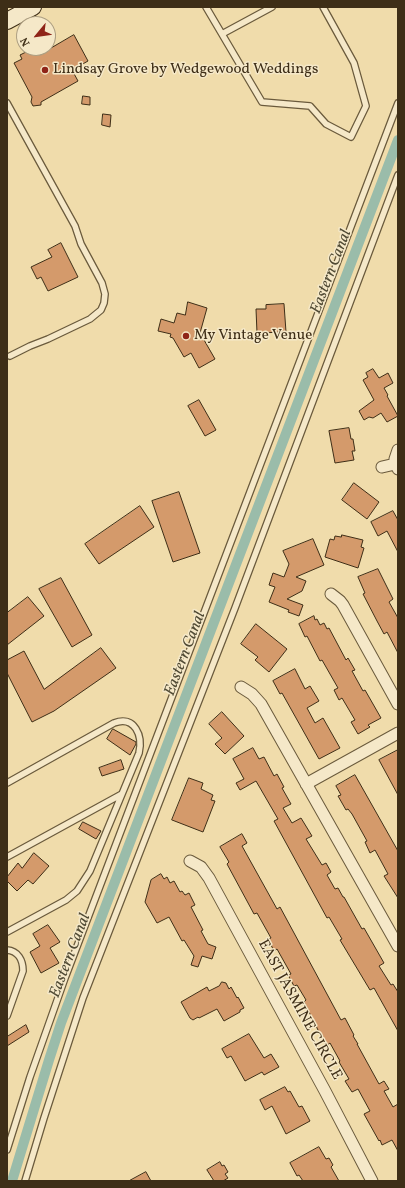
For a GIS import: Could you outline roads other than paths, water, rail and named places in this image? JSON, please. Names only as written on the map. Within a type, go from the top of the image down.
[{"type":"main road","points":[[7,21],[33,7]]},
{"type":"street","points":[[382,467],[397,460]]},
{"type":"street","points":[[331,594],[340,601],[346,610],[398,704]]},
{"type":"street","points":[[240,687],[252,694],[261,704],[398,946]]},
{"type":"street","points":[[306,784],[398,733]]},
{"type":"street","name":"EAST JASMINE CIRCLE","points":[[190,861],[201,867],[209,878],[325,1090],[372,1181]]},
{"type":"lane","points":[[206,7],[262,102],[310,106],[326,124],[351,137],[366,106],[354,63],[323,7]]},
{"type":"lane","points":[[222,34],[272,7]]},
{"type":"lane","points":[[7,1150],[30,1077],[66,978],[398,102]]},
{"type":"lane","points":[[7,103],[75,226],[81,244],[102,283],[105,294],[104,303],[101,310],[90,320],[10,356]]},
{"type":"lane","points":[[25,1181],[83,998],[235,608],[398,175]]},
{"type":"lane","points":[[7,783],[114,723],[124,721],[129,722],[136,729],[140,740],[140,747],[135,766],[86,879],[77,891],[66,900],[7,932]]},
{"type":"lane","points":[[7,856],[122,794]]},
{"type":"lane","points":[[7,950],[12,950],[19,955],[24,971],[7,1016]]},
{"type":"waterway","name":"Eastern Canal","points":[[12,1181],[61,1023],[398,140]]},
{"type":"place","name":"Lindsay Grove by Wedgewood Weddings","points":[[45,70]]},
{"type":"place","name":"My Vintage Venue","points":[[186,336]]}]
